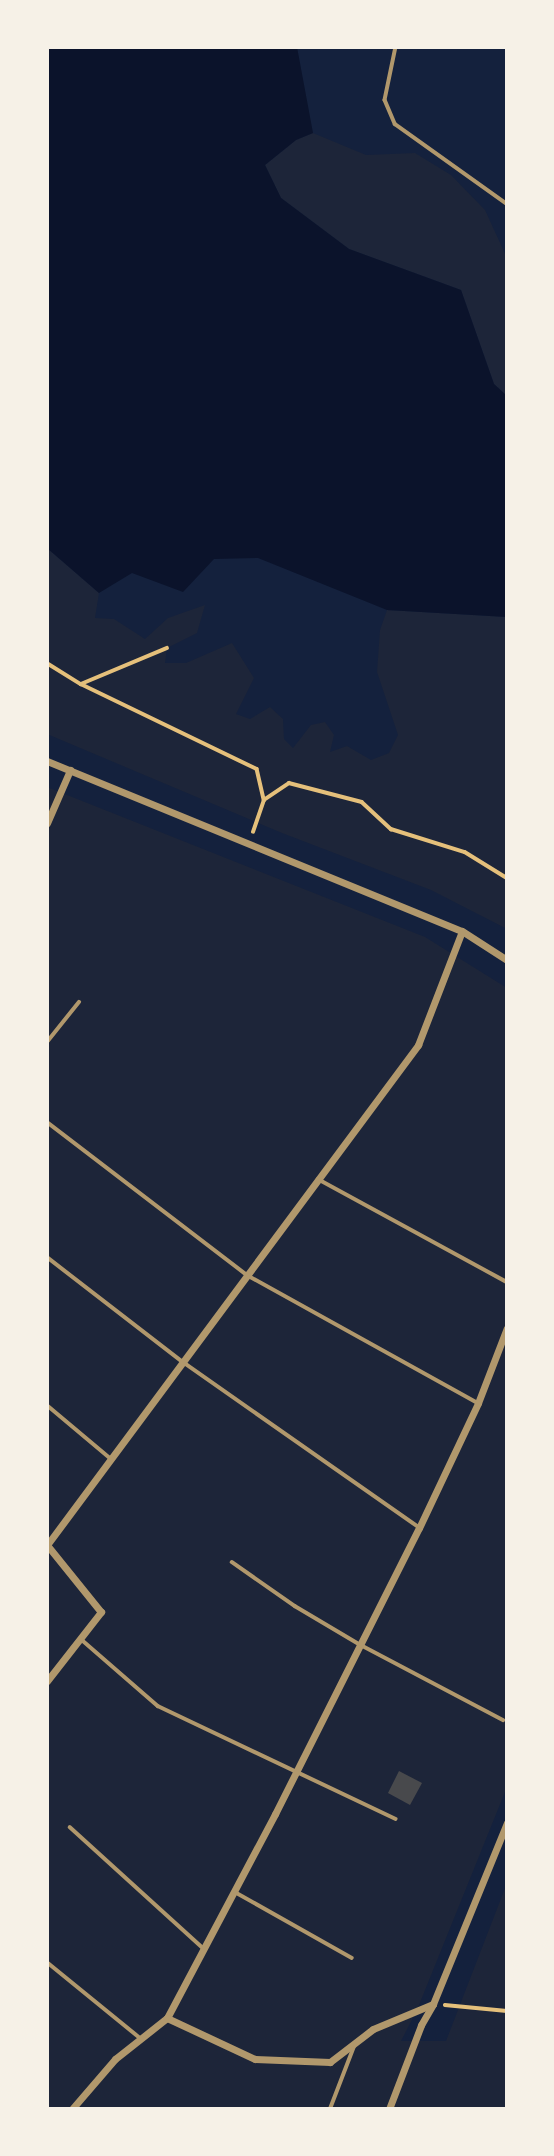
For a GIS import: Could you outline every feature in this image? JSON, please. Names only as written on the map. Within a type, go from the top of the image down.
[{"type":"street","points":[[47,761],[462,931],[507,960]]},
{"type":"street","points":[[47,823],[69,770]]},
{"type":"street","points":[[47,1681],[101,1612],[47,1545],[418,1045],[462,931]]},
{"type":"street","points":[[72,2109],[115,2059],[167,2018],[419,1528],[478,1404],[507,1328]]},
{"type":"street","points":[[389,2109],[421,2025],[433,2004],[507,1823]]},
{"type":"street","points":[[167,2018],[255,2059],[330,2062],[373,2029],[433,2004]]},
{"type":"lane","points":[[396,47],[386,100],[395,124],[507,204]]},
{"type":"lane","points":[[47,1042],[79,1002]]},
{"type":"lane","points":[[47,1122],[247,1275],[478,1404]]},
{"type":"lane","points":[[318,1179],[507,1282]]},
{"type":"lane","points":[[47,1257],[183,1362],[419,1528]]},
{"type":"lane","points":[[47,1405],[111,1459]]},
{"type":"lane","points":[[232,1562],[295,1606],[359,1644],[503,1720]]},
{"type":"lane","points":[[80,1639],[158,1706],[396,1819]]},
{"type":"lane","points":[[70,1827],[204,1949]]},
{"type":"lane","points":[[234,1892],[352,1958]]},
{"type":"lane","points":[[47,1962],[141,2039]]},
{"type":"lane","points":[[330,2109],[355,2043]]},
{"type":"path","points":[[80,684],[167,648]]},
{"type":"path","points":[[47,663],[80,684],[257,769],[264,800],[249,844]]},
{"type":"path","points":[[264,800],[289,783],[362,802],[391,829],[465,852],[507,878]]},
{"type":"path","points":[[433,2004],[507,2011]]},
{"type":"shaded area","points":[[47,47],[297,47],[313,133],[296,140],[265,165],[281,198],[349,249],[461,290],[494,384],[507,396],[507,617],[387,610],[258,558],[214,559],[183,592],[132,573],[99,593],[47,548]]},
{"type":"shaded area","points":[[313,133],[366,155],[415,153],[451,175],[485,210],[507,258],[507,396],[494,384],[461,290],[349,249],[281,198],[265,165],[296,140]]},
{"type":"shaded area","points":[[47,548],[99,593],[95,618],[114,619],[145,639],[168,618],[205,605],[197,633],[167,648],[165,663],[186,663],[232,643],[254,678],[236,714],[250,719],[270,707],[283,719],[284,739],[293,748],[311,725],[325,722],[334,735],[330,752],[347,746],[371,760],[389,753],[398,735],[377,672],[380,630],[387,610],[507,617],[507,929],[431,890],[282,833],[47,734]]},
{"type":"shaded area","points":[[47,787],[425,937],[507,988],[507,1787],[417,2010],[401,2041],[446,2041],[507,1883],[507,2109],[47,2109]]},
{"type":"building","points":[[399,1771],[422,1783],[410,1805],[388,1793]]}]
